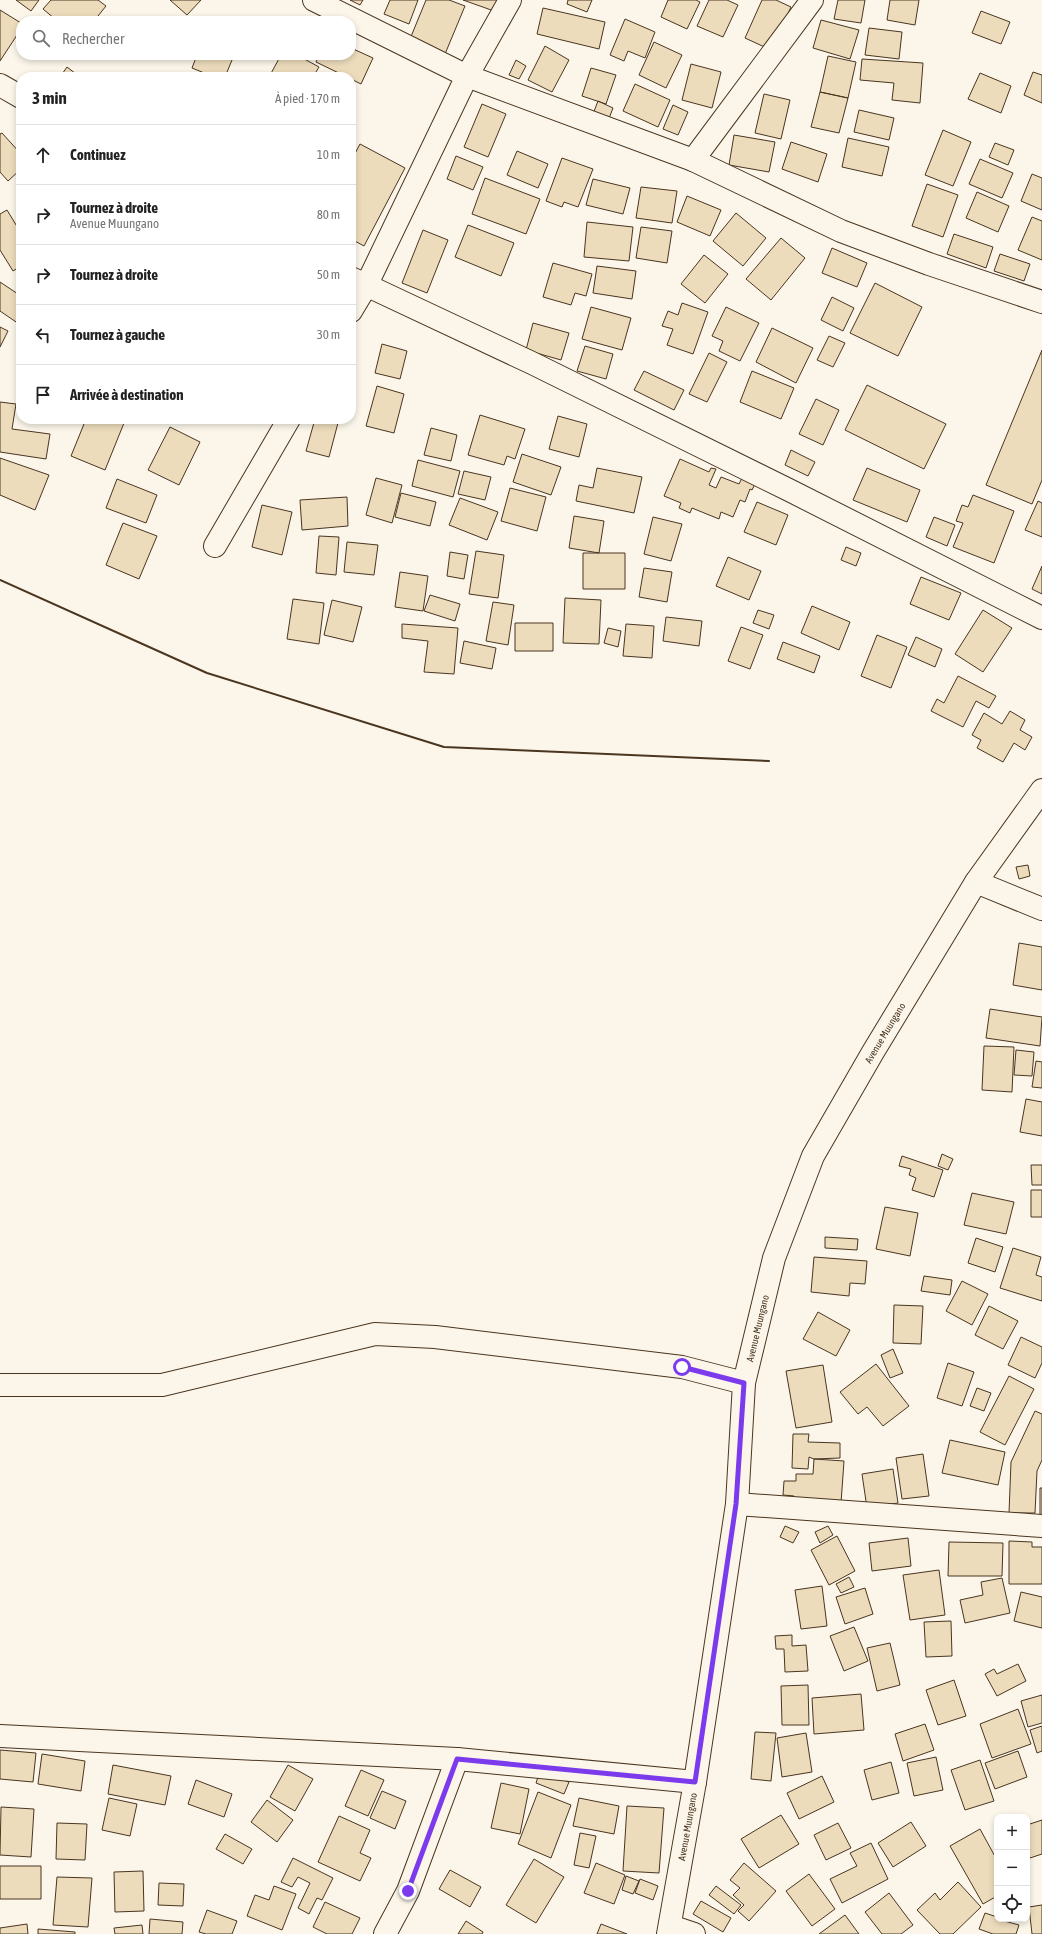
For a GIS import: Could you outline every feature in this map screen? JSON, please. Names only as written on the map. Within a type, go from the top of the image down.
[{"type":"street","points":[[314,0],[346,16]]},
{"type":"street","points":[[510,0],[467,76],[358,282],[532,363],[790,490],[1042,618]]},
{"type":"street","points":[[693,160],[812,0]]},
{"type":"street","points":[[356,21],[467,76],[693,160],[841,230],[929,264],[1042,302]]},
{"type":"street","points":[[0,84],[16,94]]},
{"type":"street","points":[[215,546],[285,424]]},
{"type":"street","name":"Avenue Muungano","points":[[669,1930],[695,1782],[736,1504],[744,1383],[774,1258],[813,1156],[873,1052],[976,882],[1042,790]]},
{"type":"street","points":[[976,882],[1042,909]]},
{"type":"street","points":[[0,1385],[162,1385],[375,1334],[435,1337],[682,1367],[744,1383]]},
{"type":"street","points":[[736,1504],[1042,1526]]},
{"type":"street","points":[[0,1736],[457,1759],[695,1782]]},
{"type":"street","points":[[385,1934],[408,1891],[457,1759]]},
{"type":"street","points":[[669,1930],[694,1934]]},
{"type":"building","points":[[16,0],[39,0],[31,11]]},
{"type":"building","points":[[51,0],[98,0],[106,6],[98,16],[51,16],[43,9]]},
{"type":"building","points":[[170,0],[201,0],[187,15]]},
{"type":"building","points":[[350,0],[363,0],[360,5]]},
{"type":"building","points":[[390,0],[418,0],[409,24],[384,14]]},
{"type":"building","points":[[426,0],[449,0],[465,6],[445,54],[410,39]]},
{"type":"building","points":[[463,0],[498,0],[494,11]]},
{"type":"building","points":[[568,0],[592,0],[587,12],[567,4]]},
{"type":"building","points":[[668,0],[696,0],[700,2],[687,29],[661,17]]},
{"type":"building","points":[[709,0],[727,0],[738,5],[723,37],[697,26]]},
{"type":"building","points":[[762,0],[776,0],[791,7],[771,50],[745,38]]},
{"type":"building","points":[[838,0],[865,0],[861,23],[834,19]]},
{"type":"building","points":[[890,0],[919,0],[915,25],[887,20]]},
{"type":"building","points":[[543,8],[605,22],[599,49],[537,34]]},
{"type":"building","points":[[0,10],[16,20],[16,37],[0,61]]},
{"type":"building","points":[[981,11],[1010,22],[1001,44],[972,33]]},
{"type":"building","points":[[625,19],[655,32],[645,58],[628,51],[624,61],[610,55]]},
{"type":"building","points":[[821,20],[859,30],[850,59],[813,48]]},
{"type":"building","points":[[869,28],[902,32],[899,59],[865,55]]},
{"type":"building","points":[[654,42],[682,55],[666,88],[639,75]]},
{"type":"building","points":[[545,46],[569,60],[552,92],[528,80]]},
{"type":"building","points":[[356,50],[373,58],[361,84],[356,82],[356,72],[337,72],[316,62],[317,60],[356,60]]},
{"type":"building","points":[[828,56],[856,62],[848,98],[820,92]]},
{"type":"building","points":[[862,59],[923,63],[920,103],[892,100],[894,83],[860,80]]},
{"type":"building","points":[[195,60],[232,60],[227,72],[202,72],[192,68]]},
{"type":"building","points":[[278,60],[306,60],[319,67],[316,72],[272,72]]},
{"type":"building","points":[[516,60],[526,66],[519,79],[509,75]]},
{"type":"building","points":[[691,64],[721,72],[712,108],[682,100]]},
{"type":"building","points":[[67,67],[74,72],[64,72]]},
{"type":"building","points":[[591,68],[616,75],[606,104],[582,96]]},
{"type":"building","points":[[1033,72],[1042,75],[1042,103],[1024,95]]},
{"type":"building","points":[[980,73],[1011,86],[1001,113],[968,99]]},
{"type":"building","points":[[635,84],[670,100],[658,127],[623,111]]},
{"type":"building","points":[[820,92],[848,98],[839,133],[811,127]]},
{"type":"building","points":[[764,94],[790,100],[781,139],[755,133]]},
{"type":"building","points":[[598,101],[613,108],[608,121],[593,114]]},
{"type":"building","points":[[482,104],[506,114],[488,157],[464,147]]},
{"type":"building","points":[[673,105],[688,112],[678,135],[663,129]]},
{"type":"building","points":[[859,110],[894,118],[889,140],[854,132]]},
{"type":"building","points":[[943,130],[971,142],[953,186],[925,175]]},
{"type":"building","points":[[2,133],[16,148],[16,174],[8,181],[0,172],[0,134]]},
{"type":"building","points":[[734,135],[775,142],[769,172],[729,165]]},
{"type":"building","points":[[848,138],[889,147],[882,176],[842,167]]},
{"type":"building","points":[[791,142],[827,154],[818,182],[782,169]]},
{"type":"building","points":[[995,143],[1014,150],[1008,165],[989,157]]},
{"type":"building","points":[[360,144],[405,168],[364,246],[356,242],[356,152]]},
{"type":"building","points":[[517,151],[548,164],[538,188],[507,175]]},
{"type":"building","points":[[456,156],[483,167],[473,190],[447,179]]},
{"type":"building","points":[[562,158],[593,169],[578,207],[564,202],[562,207],[546,201]]},
{"type":"building","points":[[980,159],[1013,173],[1002,198],[969,184]]},
{"type":"building","points":[[1032,174],[1042,178],[1042,210],[1021,201]]},
{"type":"building","points":[[485,178],[540,199],[526,234],[472,214]]},
{"type":"building","points":[[593,179],[630,188],[623,214],[586,205]]},
{"type":"building","points":[[927,184],[958,195],[943,237],[912,226]]},
{"type":"building","points":[[641,187],[677,191],[672,223],[636,218]]},
{"type":"building","points":[[977,192],[1009,206],[998,232],[966,218]]},
{"type":"building","points":[[687,196],[721,210],[710,236],[677,222]]},
{"type":"building","points":[[7,210],[16,225],[16,269],[13,271],[0,250],[0,214]]},
{"type":"building","points":[[736,213],[766,238],[743,266],[713,241]]},
{"type":"building","points":[[1032,217],[1042,221],[1042,260],[1018,250]]},
{"type":"building","points":[[587,222],[633,227],[629,261],[584,257]]},
{"type":"building","points":[[468,225],[514,243],[501,276],[455,257]]},
{"type":"building","points":[[641,227],[672,231],[667,263],[636,258]]},
{"type":"building","points":[[423,230],[448,240],[427,293],[402,283]]},
{"type":"building","points":[[954,234],[993,247],[986,268],[947,254]]},
{"type":"building","points":[[781,238],[805,258],[771,300],[746,279]]},
{"type":"building","points":[[832,248],[867,263],[857,287],[822,273]]},
{"type":"building","points":[[1000,254],[1030,264],[1024,281],[994,271]]},
{"type":"building","points":[[704,255],[728,274],[705,303],[681,284]]},
{"type":"building","points":[[553,263],[592,274],[586,296],[575,293],[571,305],[543,297]]},
{"type":"building","points":[[597,266],[636,271],[632,299],[593,293]]},
{"type":"building","points":[[0,282],[16,293],[16,322],[0,311]]},
{"type":"building","points":[[875,283],[922,307],[898,356],[850,333]]},
{"type":"building","points":[[832,297],[854,308],[843,331],[821,320]]},
{"type":"building","points":[[682,303],[708,312],[693,354],[667,345],[673,329],[662,326],[668,311],[678,315]]},
{"type":"building","points":[[591,307],[631,318],[622,350],[582,339]]},
{"type":"building","points":[[726,307],[759,323],[740,361],[719,351],[723,341],[712,336]]},
{"type":"building","points":[[533,323],[569,333],[561,360],[526,350]]},
{"type":"building","points":[[0,327],[8,331],[0,347]]},
{"type":"building","points":[[772,328],[813,348],[796,383],[756,362]]},
{"type":"building","points":[[829,336],[845,343],[833,367],[817,360]]},
{"type":"building","points":[[382,344],[407,351],[400,379],[375,373]]},
{"type":"building","points":[[585,346],[613,354],[606,379],[577,371]]},
{"type":"building","points":[[1042,350],[1042,480],[1032,504],[986,485]]},
{"type":"building","points":[[709,353],[727,362],[707,402],[689,394]]},
{"type":"building","points":[[644,371],[684,390],[674,410],[634,390]]},
{"type":"building","points":[[752,371],[794,388],[781,419],[740,402]]},
{"type":"building","points":[[867,385],[946,424],[924,469],[845,430]]},
{"type":"building","points":[[377,386],[404,394],[394,433],[366,426]]},
{"type":"building","points":[[816,399],[839,410],[823,445],[799,434]]},
{"type":"building","points":[[0,402],[16,404],[12,429],[50,434],[46,459],[0,452]]},
{"type":"building","points":[[480,415],[525,429],[515,459],[507,456],[504,465],[468,455]]},
{"type":"building","points":[[558,416],[587,424],[579,457],[549,449]]},
{"type":"building","points":[[84,424],[124,424],[105,470],[71,456]]},
{"type":"building","points":[[314,424],[338,424],[329,457],[306,451]]},
{"type":"building","points":[[170,427],[200,442],[179,485],[148,470]]},
{"type":"building","points":[[431,428],[457,435],[451,461],[424,455]]},
{"type":"building","points":[[791,450],[815,462],[808,476],[785,465]]},
{"type":"building","points":[[522,454],[561,467],[551,495],[513,482]]},
{"type":"building","points":[[0,458],[49,475],[35,510],[0,495]]},
{"type":"building","points":[[680,459],[709,472],[711,468],[716,469],[709,485],[716,488],[721,477],[739,484],[742,478],[755,484],[752,490],[750,489],[745,502],[740,500],[733,517],[721,512],[719,519],[692,508],[690,513],[679,508],[681,503],[664,496]]},
{"type":"building","points":[[418,460],[460,471],[453,497],[412,486]]},
{"type":"building","points":[[597,468],[642,477],[634,513],[576,501],[579,485],[593,488]]},
{"type":"building","points":[[867,468],[920,490],[907,522],[853,500]]},
{"type":"building","points":[[464,471],[491,477],[485,500],[458,494]]},
{"type":"building","points":[[376,478],[402,485],[392,523],[366,515]]},
{"type":"building","points":[[117,479],[157,495],[146,523],[106,508]]},
{"type":"building","points":[[510,488],[546,497],[537,531],[501,521]]},
{"type":"building","points":[[401,493],[436,502],[430,526],[395,517]]},
{"type":"building","points":[[973,495],[1014,511],[994,563],[953,547],[963,523],[956,521],[962,505],[968,507]]},
{"type":"building","points":[[347,497],[348,526],[302,530],[300,500]]},
{"type":"building","points":[[460,498],[498,512],[487,540],[449,525]]},
{"type":"building","points":[[1038,501],[1042,503],[1042,537],[1025,530]]},
{"type":"building","points":[[757,502],[788,515],[776,545],[744,532]]},
{"type":"building","points":[[262,505],[292,512],[282,555],[252,547]]},
{"type":"building","points":[[574,516],[604,521],[599,553],[569,548]]},
{"type":"building","points":[[653,517],[682,524],[671,561],[644,554]]},
{"type":"building","points":[[934,517],[955,525],[947,546],[926,537]]},
{"type":"building","points":[[123,523],[157,536],[139,579],[106,565]]},
{"type":"building","points":[[319,536],[339,537],[336,575],[316,573]]},
{"type":"building","points":[[347,542],[378,545],[374,575],[344,572]]},
{"type":"building","points":[[846,547],[861,553],[856,566],[841,560]]},
{"type":"building","points":[[476,551],[504,555],[498,598],[469,594]]},
{"type":"building","points":[[450,552],[468,555],[464,579],[447,576]]},
{"type":"building","points":[[583,553],[625,553],[625,589],[583,589]]},
{"type":"building","points":[[728,557],[761,571],[749,600],[716,586]]},
{"type":"building","points":[[1042,566],[1042,594],[1032,589]]},
{"type":"building","points":[[644,568],[672,572],[667,602],[639,597]]},
{"type":"building","points":[[400,572],[428,576],[423,611],[395,607]]},
{"type":"building","points":[[921,577],[961,593],[949,620],[910,604]]},
{"type":"building","points":[[430,595],[460,604],[455,621],[424,611]]},
{"type":"building","points":[[565,598],[601,600],[599,644],[563,643]]},
{"type":"building","points":[[293,599],[324,603],[319,644],[287,639]]},
{"type":"building","points":[[332,600],[362,607],[353,642],[324,635]]},
{"type":"building","points":[[493,602],[514,605],[508,645],[486,641]]},
{"type":"building","points":[[812,606],[850,622],[839,650],[801,633]]},
{"type":"building","points":[[758,610],[774,615],[769,629],[753,623]]},
{"type":"building","points":[[983,610],[1012,628],[983,672],[955,654]]},
{"type":"building","points":[[666,617],[702,621],[699,646],[663,641]]},
{"type":"building","points":[[515,623],[553,623],[553,651],[515,651]]},
{"type":"building","points":[[402,624],[458,628],[454,674],[424,672],[428,641],[402,638]]},
{"type":"building","points":[[626,624],[654,626],[652,658],[623,656]]},
{"type":"building","points":[[741,627],[763,635],[750,669],[728,661]]},
{"type":"building","points":[[608,628],[621,631],[618,647],[604,643]]},
{"type":"building","points":[[877,635],[907,647],[891,688],[861,676]]},
{"type":"building","points":[[916,637],[942,649],[935,667],[908,655]]},
{"type":"building","points":[[464,641],[496,648],[492,669],[460,663]]},
{"type":"building","points":[[783,642],[820,656],[814,673],[777,659]]},
{"type":"building","points":[[958,676],[996,696],[989,708],[976,701],[963,727],[931,711],[937,699],[944,703]]},
{"type":"building","points":[[1010,711],[1025,720],[1020,730],[1032,737],[1025,750],[1014,743],[1003,762],[977,748],[981,740],[972,735],[984,713],[1002,724]]},
{"type":"building","points":[[1028,865],[1030,876],[1019,879],[1016,867]]},
{"type":"building","points":[[1019,943],[1042,947],[1042,990],[1013,985]]},
{"type":"building","points":[[990,1009],[1042,1017],[1040,1046],[986,1038]]},
{"type":"building","points":[[984,1046],[1014,1047],[1012,1092],[982,1090]]},
{"type":"building","points":[[1016,1050],[1034,1052],[1032,1076],[1014,1075]]},
{"type":"building","points":[[1036,1061],[1042,1062],[1042,1088],[1032,1087]]},
{"type":"building","points":[[1026,1099],[1042,1102],[1042,1136],[1020,1132]]},
{"type":"building","points":[[942,1154],[953,1159],[948,1170],[938,1166]]},
{"type":"building","points":[[902,1156],[943,1170],[934,1197],[912,1190],[916,1178],[909,1175],[911,1169],[899,1166]]},
{"type":"building","points":[[1031,1165],[1042,1165],[1042,1185],[1032,1185]]},
{"type":"building","points":[[1031,1190],[1042,1190],[1042,1217],[1031,1217]]},
{"type":"building","points":[[972,1193],[1014,1202],[1006,1234],[964,1225]]},
{"type":"building","points":[[885,1207],[918,1213],[910,1256],[876,1249]]},
{"type":"building","points":[[825,1237],[858,1239],[857,1250],[825,1248]]},
{"type":"building","points":[[976,1238],[1003,1247],[995,1272],[968,1263]]},
{"type":"building","points":[[1013,1248],[1041,1257],[1036,1275],[1042,1277],[1042,1301],[1000,1288]]},
{"type":"building","points":[[814,1257],[867,1261],[865,1284],[850,1283],[849,1296],[811,1292]]},
{"type":"building","points":[[924,1276],[952,1280],[950,1295],[921,1291]]},
{"type":"building","points":[[962,1281],[988,1294],[972,1325],[946,1311]]},
{"type":"building","points":[[894,1305],[923,1306],[921,1344],[893,1343]]},
{"type":"building","points":[[989,1306],[1018,1321],[1003,1349],[975,1335]]},
{"type":"building","points":[[818,1312],[850,1330],[836,1356],[803,1339]]},
{"type":"building","points":[[1021,1337],[1042,1347],[1042,1363],[1035,1378],[1008,1365]]},
{"type":"building","points":[[893,1349],[903,1373],[890,1378],[881,1355]]},
{"type":"building","points":[[948,1363],[974,1372],[962,1406],[937,1398]]},
{"type":"building","points":[[876,1364],[909,1406],[883,1426],[867,1407],[858,1414],[840,1392]]},
{"type":"building","points":[[823,1365],[832,1422],[796,1428],[786,1371]]},
{"type":"building","points":[[1009,1376],[1034,1389],[1005,1445],[980,1432]]},
{"type":"building","points":[[977,1388],[991,1393],[984,1411],[970,1406]]},
{"type":"building","points":[[1035,1411],[1042,1414],[1042,1460],[1037,1471],[1035,1513],[1009,1513],[1011,1462]]},
{"type":"building","points":[[793,1434],[809,1434],[808,1442],[840,1443],[840,1458],[814,1459],[809,1457],[808,1469],[792,1468]]},
{"type":"building","points":[[950,1440],[1005,1452],[998,1485],[942,1473]]},
{"type":"building","points":[[923,1454],[929,1496],[902,1499],[896,1458]]},
{"type":"building","points":[[814,1459],[844,1461],[841,1503],[793,1499],[794,1496],[783,1495],[784,1481],[796,1481],[796,1474],[813,1474]]},
{"type":"building","points":[[893,1469],[898,1503],[867,1508],[862,1474]]},
{"type":"building","points":[[1040,1488],[1042,1488],[1042,1515],[1040,1515]]},
{"type":"building","points":[[785,1526],[799,1532],[793,1543],[780,1537]]},
{"type":"building","points":[[828,1526],[833,1535],[820,1543],[815,1532]]},
{"type":"building","points":[[837,1536],[855,1571],[829,1585],[811,1550]]},
{"type":"building","points":[[908,1538],[911,1566],[872,1571],[869,1543]]},
{"type":"building","points":[[1009,1541],[1032,1542],[1032,1547],[1042,1547],[1042,1584],[1009,1584]]},
{"type":"building","points":[[949,1542],[1003,1543],[1002,1576],[948,1576]]},
{"type":"building","points":[[939,1570],[945,1615],[910,1620],[903,1575]]},
{"type":"building","points":[[849,1577],[854,1587],[841,1593],[836,1584]]},
{"type":"building","points":[[1002,1578],[1010,1613],[965,1623],[960,1600],[983,1595],[981,1582]]},
{"type":"building","points":[[822,1586],[827,1626],[801,1629],[795,1590]]},
{"type":"building","points":[[865,1588],[873,1614],[845,1624],[836,1597]]},
{"type":"building","points":[[1021,1592],[1042,1597],[1042,1628],[1014,1621]]},
{"type":"building","points":[[951,1621],[952,1656],[926,1657],[924,1622]]},
{"type":"building","points":[[854,1627],[868,1661],[844,1671],[830,1636]]},
{"type":"building","points":[[792,1635],[792,1646],[806,1645],[808,1671],[785,1672],[784,1649],[776,1649],[775,1636]]},
{"type":"building","points":[[890,1643],[900,1685],[877,1691],[867,1648]]},
{"type":"building","points":[[1018,1664],[1026,1681],[997,1696],[985,1674],[994,1669],[997,1674]]},
{"type":"building","points":[[954,1680],[966,1716],[938,1725],[926,1690]]},
{"type":"building","points":[[808,1685],[809,1725],[782,1725],[781,1686]]},
{"type":"building","points":[[861,1694],[864,1730],[814,1734],[812,1698]]},
{"type":"building","points":[[1042,1695],[1042,1723],[1028,1727],[1021,1701]]},
{"type":"building","points":[[1018,1709],[1031,1744],[992,1758],[980,1724]]},
{"type":"building","points":[[925,1724],[934,1750],[903,1761],[895,1734]]},
{"type":"building","points":[[1042,1726],[1042,1751],[1037,1753],[1030,1730]]},
{"type":"building","points":[[755,1732],[776,1733],[771,1781],[751,1779]]},
{"type":"building","points":[[806,1733],[812,1772],[782,1777],[777,1738]]},
{"type":"building","points":[[0,1750],[36,1753],[33,1782],[0,1779]]},
{"type":"building","points":[[1018,1751],[1027,1777],[995,1789],[985,1763]]},
{"type":"building","points":[[42,1754],[85,1761],[81,1791],[38,1784]]},
{"type":"building","points":[[936,1757],[943,1790],[914,1796],[907,1763]]},
{"type":"building","points":[[980,1760],[994,1801],[965,1810],[951,1770]]},
{"type":"building","points":[[891,1762],[899,1793],[872,1800],[864,1770]]},
{"type":"building","points":[[113,1765],[171,1776],[165,1805],[108,1794]]},
{"type":"building","points":[[288,1765],[313,1779],[295,1811],[270,1797]]},
{"type":"building","points":[[361,1770],[384,1780],[368,1816],[345,1806]]},
{"type":"building","points":[[540,1771],[569,1782],[564,1794],[536,1783]]},
{"type":"building","points":[[822,1776],[834,1802],[799,1819],[787,1793]]},
{"type":"building","points":[[196,1780],[232,1794],[224,1817],[188,1804]]},
{"type":"building","points":[[501,1783],[529,1789],[520,1834],[491,1828]]},
{"type":"building","points":[[382,1791],[406,1801],[395,1829],[370,1818]]},
{"type":"building","points":[[538,1792],[571,1805],[551,1858],[518,1844]]},
{"type":"building","points":[[109,1798],[137,1804],[130,1836],[102,1830]]},
{"type":"building","points":[[579,1798],[619,1806],[614,1834],[573,1826]]},
{"type":"building","points":[[267,1800],[293,1820],[277,1842],[251,1822]]},
{"type":"building","points":[[627,1806],[664,1808],[659,1873],[623,1871]]},
{"type":"building","points":[[1,1807],[34,1809],[31,1857],[0,1855]]},
{"type":"building","points":[[781,1815],[799,1844],[759,1868],[741,1839]]},
{"type":"building","points":[[339,1816],[370,1830],[360,1853],[371,1858],[360,1881],[318,1862]]},
{"type":"building","points":[[1042,1820],[1042,1854],[1030,1858],[1030,1850],[1030,1824]]},
{"type":"building","points":[[911,1822],[926,1846],[893,1867],[878,1843]]},
{"type":"building","points":[[57,1823],[87,1824],[85,1860],[56,1859]]},
{"type":"building","points":[[838,1823],[851,1848],[826,1860],[814,1835]]},
{"type":"building","points":[[980,1829],[994,1855],[994,1898],[983,1904],[950,1846]]},
{"type":"building","points":[[580,1833],[596,1836],[589,1868],[574,1865]]},
{"type":"building","points":[[225,1834],[252,1849],[243,1864],[216,1849]]},
{"type":"building","points":[[871,1843],[888,1879],[842,1903],[830,1879],[857,1866],[850,1853]]},
{"type":"building","points":[[293,1858],[333,1878],[322,1900],[317,1898],[309,1914],[298,1908],[310,1883],[298,1877],[292,1887],[281,1882]]},
{"type":"building","points":[[534,1859],[564,1877],[536,1923],[506,1905]]},
{"type":"building","points":[[596,1863],[625,1875],[614,1904],[584,1893]]},
{"type":"building","points":[[744,1863],[776,1891],[749,1921],[738,1911],[744,1905],[733,1895],[740,1888],[730,1880]]},
{"type":"building","points":[[0,1866],[41,1866],[41,1899],[0,1899]]},
{"type":"building","points":[[450,1870],[481,1887],[470,1907],[439,1889]]},
{"type":"building","points":[[143,1871],[144,1911],[115,1912],[114,1872]]},
{"type":"building","points":[[809,1874],[835,1909],[812,1926],[786,1891]]},
{"type":"building","points":[[626,1876],[639,1881],[633,1894],[622,1890]]},
{"type":"building","points":[[57,1877],[92,1878],[88,1927],[53,1925]]},
{"type":"building","points":[[640,1879],[658,1886],[653,1900],[635,1893]]},
{"type":"building","points":[[958,1882],[981,1907],[953,1934],[940,1934],[917,1910],[935,1893],[940,1900]]},
{"type":"building","points":[[159,1883],[184,1884],[183,1906],[158,1905]]},
{"type":"building","points":[[274,1886],[296,1894],[282,1930],[247,1916],[255,1895],[269,1900]]},
{"type":"building","points":[[716,1886],[741,1905],[734,1914],[709,1895]]},
{"type":"building","points":[[889,1893],[913,1925],[901,1934],[882,1934],[865,1912]]},
{"type":"building","points":[[701,1901],[731,1918],[723,1932],[693,1914]]},
{"type":"building","points":[[325,1902],[360,1918],[352,1934],[327,1934],[313,1927]]},
{"type":"building","points":[[1042,1905],[1042,1934],[1032,1934],[1030,1907]]},
{"type":"building","points":[[207,1910],[237,1921],[232,1934],[206,1934],[199,1932]]},
{"type":"building","points":[[985,1913],[994,1916],[994,1922],[1008,1922],[1019,1925],[1016,1934],[993,1934],[979,1929]]},
{"type":"building","points":[[845,1915],[859,1934],[819,1934]]},
{"type":"building","points":[[150,1919],[183,1922],[182,1934],[149,1934]]},
{"type":"building","points":[[466,1921],[483,1932],[482,1934],[458,1934]]},
{"type":"building","points":[[27,1924],[28,1934],[0,1934],[0,1928]]},
{"type":"building","points":[[601,1924],[627,1934],[597,1934]]},
{"type":"building","points":[[142,1925],[143,1934],[115,1934],[114,1928]]},
{"type":"building","points":[[38,1929],[75,1932],[75,1934],[38,1934]]},
{"type":"wall","points":[[0,580],[207,673],[444,747],[769,761]]},
{"type":"route","points":[[408,1891],[457,1759],[695,1782],[736,1504],[744,1383],[682,1367]]}]
